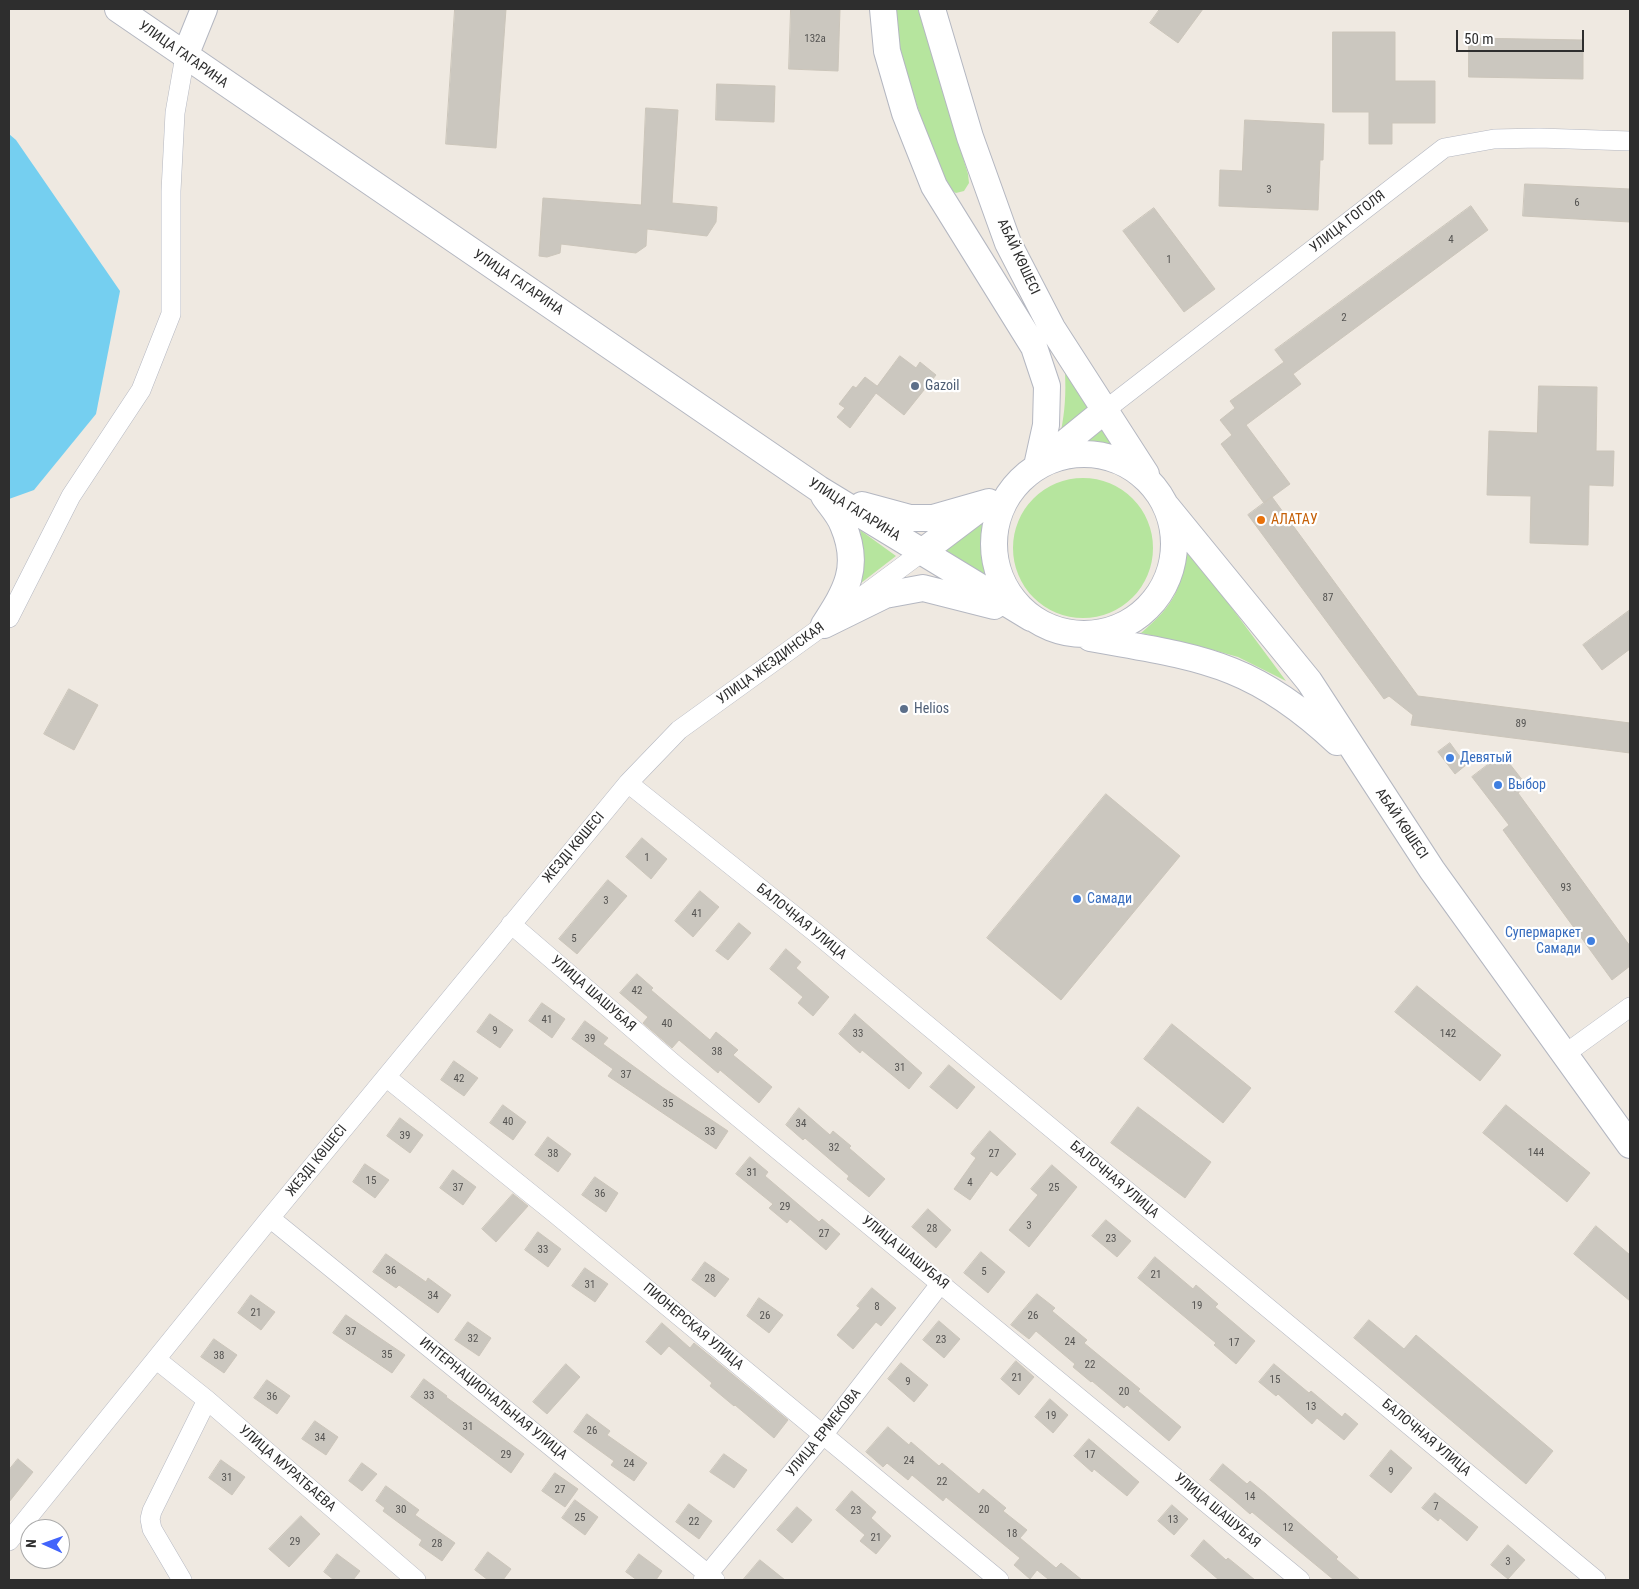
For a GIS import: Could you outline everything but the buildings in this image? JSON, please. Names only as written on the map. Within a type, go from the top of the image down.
[{"type":"main road","name":"УЛИЦА ГАГАРИНА","points":[[118,9],[819,489],[1031,618]]},
{"type":"main road","points":[[185,56],[204,9]]},
{"type":"main road","name":"АБАЙ КӨШЕСІ","points":[[883,9],[887,51],[905,113],[934,186],[1034,347],[1047,386],[1046,425],[1030,472]]},
{"type":"main road","name":"АБАЙ КӨШЕСІ","points":[[932,9],[970,137],[1008,243],[1052,328],[1167,507],[1309,681],[1432,870],[1630,1145]]},
{"type":"main road","points":[[922,552],[1030,472],[1104,411]]},
{"type":"main road","points":[[1031,618],[1012,599],[999,576],[993,549],[996,523],[1006,498],[1030,472],[1060,456],[1085,453],[1110,457],[1132,467],[1152,483]]},
{"type":"main road","points":[[819,489],[871,509],[910,518],[934,518],[989,502]]},
{"type":"main road","points":[[819,489],[843,523],[849,542],[851,565],[849,581],[843,596],[824,626]]},
{"type":"main road","points":[[1076,635],[1102,634],[1128,624],[1149,608],[1165,586],[1173,560],[1174,533],[1167,507]]},
{"type":"main road","points":[[824,626],[885,595],[923,588],[993,605],[1031,618],[1054,630],[1179,655],[1233,672],[1279,695],[1317,724],[1362,764]]},
{"type":"street","points":[[9,618],[71,496],[140,390],[171,314],[171,191],[175,112],[185,56]]},
{"type":"street","name":"УЛИЦА ГОГОЛЯ","points":[[1104,411],[1444,148],[1494,139],[1540,138],[1630,141]]},
{"type":"street","name":"УЛИЦА ЖЕЗДИНСКАЯ","points":[[628,783],[678,730],[824,626],[922,552]]},
{"type":"street","name":"ЖЕЗДІ КӨШЕСІ","points":[[9,1541],[15,1518],[157,1360],[270,1218],[628,783]]},
{"type":"street","name":"БАЛОЧНАЯ УЛИЦА","points":[[628,783],[823,939],[1596,1580]]},
{"type":"street","name":"УЛИЦА ШАШУБАЯ","points":[[511,924],[675,1065],[1300,1580]]},
{"type":"street","points":[[1565,1054],[1630,1007]]},
{"type":"street","name":"ПИОНЕРСКАЯ УЛИЦА","points":[[386,1077],[557,1215],[999,1580]]},
{"type":"street","name":"ИНТЕРНАЦИОНАЛЬНАЯ УЛИЦА","points":[[270,1218],[709,1578]]},
{"type":"street","name":"УЛИЦА ЕРМЕКОВА","points":[[709,1578],[941,1283]]},
{"type":"street","name":"УЛИЦА МУРАТБАЕВА","points":[[157,1360],[207,1400],[416,1580]]},
{"type":"street","points":[[182,1580],[152,1529],[150,1519],[152,1511],[207,1400]]},
{"type":"green space","points":[[892,9],[918,9],[968,174],[969,183],[964,191],[956,193],[949,189],[936,162],[911,87],[894,26]]},
{"type":"green space","points":[[1065,373],[1090,408],[1061,431],[1065,402]]},
{"type":"green space","points":[[1103,426],[1124,457],[1093,450],[1075,450]]},
{"type":"green space","points":[[1083,478],[1097,479],[1110,483],[1132,499],[1148,521],[1152,534],[1152,562],[1148,575],[1132,597],[1110,613],[1097,617],[1083,618],[1069,617],[1056,613],[1034,597],[1018,575],[1014,562],[1013,548],[1014,534],[1018,521],[1034,499],[1056,483],[1069,479]]},
{"type":"green space","points":[[988,513],[986,549],[990,584],[940,551]]},
{"type":"green space","points":[[860,530],[896,556],[861,583],[862,546]]},
{"type":"green space","points":[[1186,546],[1286,681],[1238,657],[1141,633],[1162,614],[1174,596],[1182,574]]},
{"type":"water","points":[[9,134],[16,140],[120,291],[96,414],[34,490],[9,499]]},
{"type":"place","name":"Gazoil","points":[[915,386]]},
{"type":"place","name":"АЛАТАУ","points":[[1261,520]]},
{"type":"place","name":"Helios","points":[[904,709]]},
{"type":"place","name":"Девятый","points":[[1450,758]]},
{"type":"place","name":"Выбор","points":[[1498,785]]},
{"type":"place","name":"Самади","points":[[1077,899]]},
{"type":"place","name":"Супермаркет Самади","points":[[1591,941]]}]
